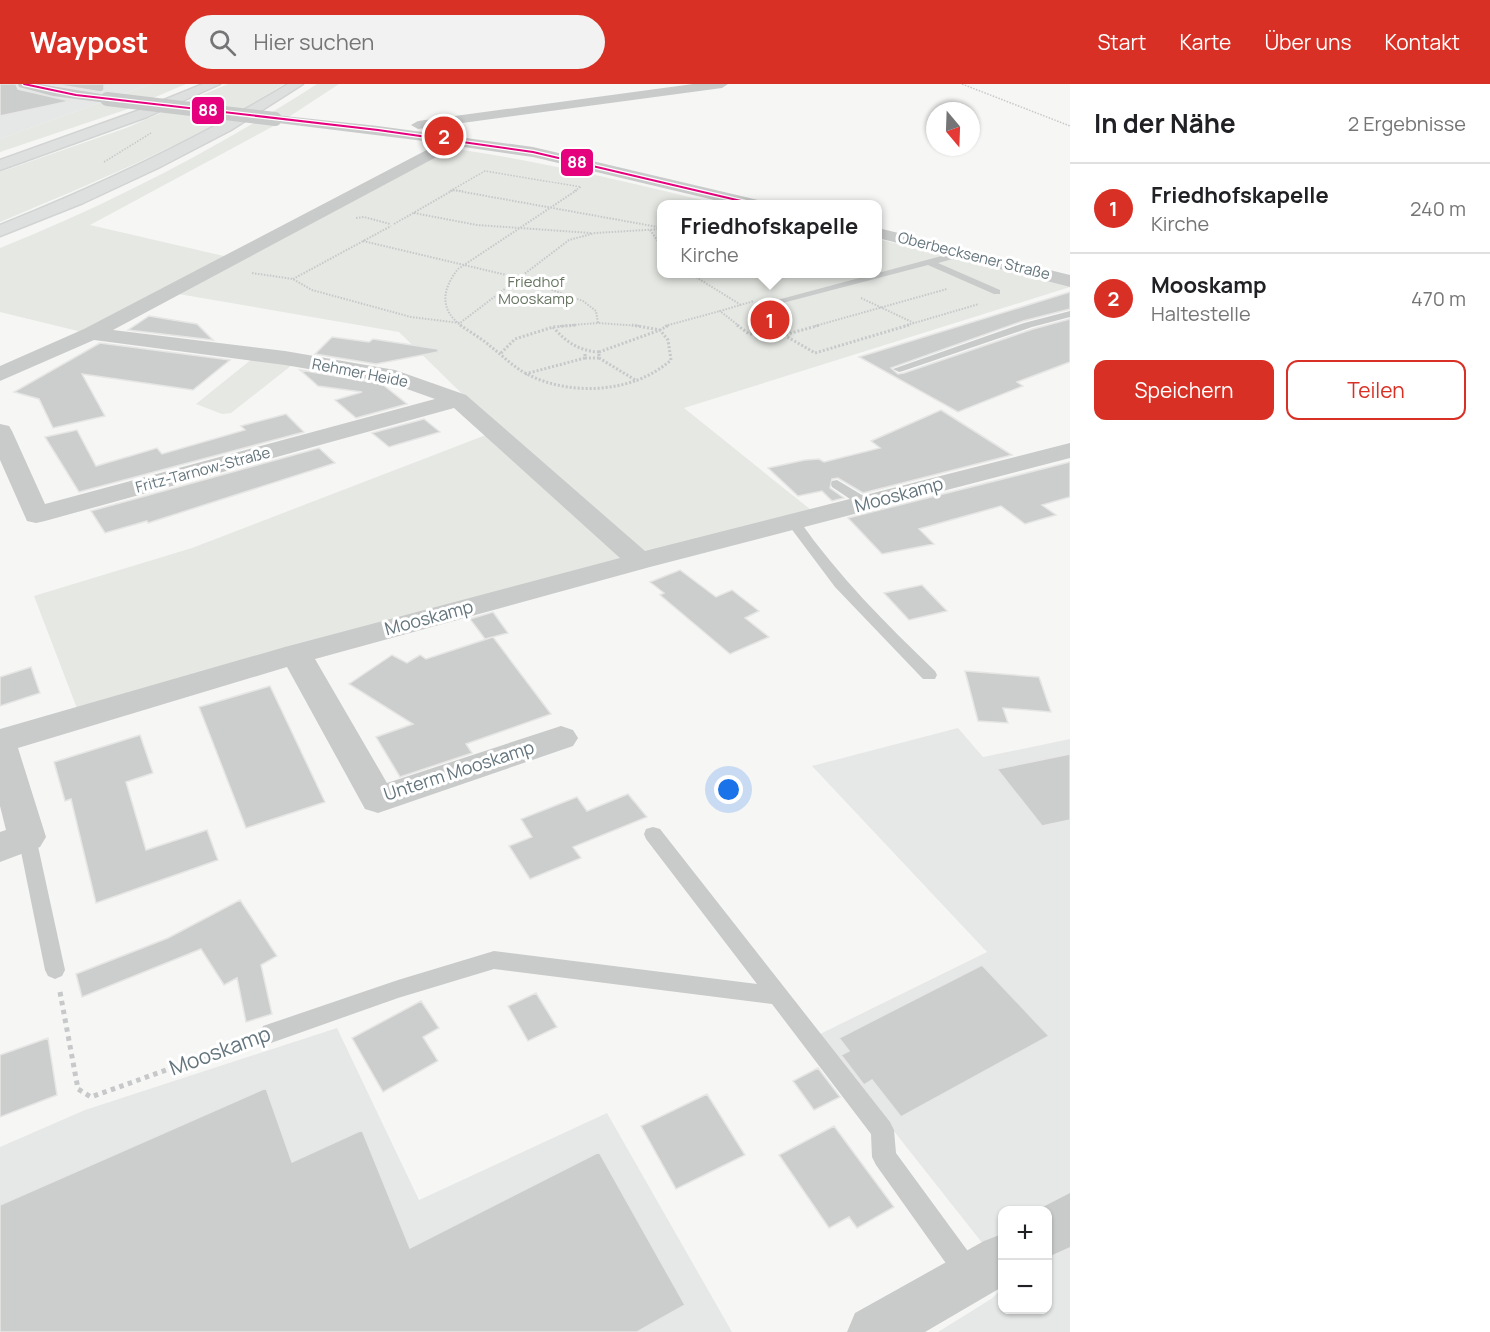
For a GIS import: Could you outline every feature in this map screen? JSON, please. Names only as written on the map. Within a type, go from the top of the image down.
[{"type":"highway","points":[[0,165],[142,114],[214,84]]},
{"type":"highway","points":[[0,231],[112,184],[203,138],[297,84]]},
{"type":"highway","points":[[0,156],[142,114]]},
{"type":"highway","points":[[0,235],[34,218]]},
{"type":"street","points":[[27,84],[53,92],[378,130],[533,152],[741,200]]},
{"type":"street","points":[[378,130],[679,87],[722,84]]},
{"type":"street","points":[[0,374],[91,333],[455,141]]},
{"type":"street","name":"Oberbecksener Straße","points":[[882,234],[1070,281]]},
{"type":"street","name":"Rehmer Heide","points":[[91,333],[285,358],[395,377],[458,400],[640,561]]},
{"type":"street","name":"Fritz-Tarnow-Straße","points":[[0,431],[36,515],[458,400]]},
{"type":"street","name":"Mooskamp","points":[[14,842],[0,742],[296,654],[640,561],[1070,450]]},
{"type":"street","name":"Unterm Mooskamp","points":[[296,654],[378,800],[561,738]]},
{"type":"street","points":[[1052,1229],[1070,1218]]},
{"type":"street","points":[[874,1332],[987,1268]]},
{"type":"lane","points":[[882,275],[964,253]]},
{"type":"lane","points":[[931,263],[997,292]]},
{"type":"lane","points":[[771,303],[871,278]]},
{"type":"lane","points":[[899,369],[1009,331],[1070,314]]},
{"type":"lane","points":[[837,484],[867,504]]},
{"type":"lane","points":[[794,523],[813,553],[863,611],[929,675]]},
{"type":"lane","points":[[653,834],[882,1130],[884,1157],[987,1268]]},
{"type":"lane","name":"Mooskamp","points":[[14,842],[56,970]]},
{"type":"lane","name":"Mooskamp","points":[[271,1033],[398,989],[494,960],[780,996]]},
{"type":"path","points":[[962,84],[1070,126]]},
{"type":"path","points":[[104,162],[153,132]]},
{"type":"path","points":[[293,279],[363,242],[485,171],[581,187],[453,271],[449,279],[445,302],[451,318],[501,353],[525,374],[545,383],[607,387],[637,382],[664,369],[671,360],[668,340],[660,330],[598,322],[553,327],[515,339],[501,353]]},
{"type":"path","points":[[452,190],[549,207],[595,218],[657,227]]},
{"type":"path","points":[[413,213],[467,223],[516,228],[595,233],[657,229]]},
{"type":"path","points":[[650,230],[657,240]]},
{"type":"path","points":[[214,268],[293,279],[312,290],[411,317],[460,323],[569,240],[595,233]]},
{"type":"path","points":[[363,242],[519,278],[583,302],[596,311],[598,322]]},
{"type":"path","points":[[700,278],[742,305]]},
{"type":"path","points":[[720,311],[749,334],[784,335],[974,282]]},
{"type":"path","points":[[784,335],[815,353],[1000,297],[997,292]]},
{"type":"path","points":[[553,327],[564,339],[585,352],[599,352],[660,330],[665,326],[764,299],[771,303]]},
{"type":"path","points":[[585,352],[585,358]]},
{"type":"path","points":[[599,352],[599,358]]},
{"type":"path","points":[[525,374],[585,358],[599,358],[637,382]]},
{"type":"path","name":"Mooskamp","points":[[56,970],[78,1089],[91,1097],[271,1033]]},
{"type":"shaded area","points":[[0,84],[151,84],[0,139]]},
{"type":"shaded area","points":[[958,728],[983,757],[1070,739],[1070,1332],[938,1332],[998,1293],[998,1314],[1052,1314],[1052,1206],[998,1206],[998,1263],[818,1035],[987,952],[812,766]]},
{"type":"shaded area","points":[[337,1028],[419,1200],[607,1113],[732,1332],[0,1332],[0,1147],[85,1110]]},
{"type":"green space","points":[[151,84],[186,84],[125,110],[0,152],[0,139]]},
{"type":"green space","points":[[228,84],[284,84],[181,142],[0,222],[0,172],[126,128]]},
{"type":"green space","name":"Friedhof Mooskamp","points":[[317,84],[339,84],[281,122],[90,225],[228,257],[448,148],[460,146],[456,149],[555,167],[702,200],[657,200],[657,278],[882,278],[882,240],[1070,287],[684,408],[811,510],[78,711],[34,596],[192,548],[499,430],[399,332],[161,291],[82,332],[0,312],[0,248],[82,213],[163,174]]},
{"type":"green space","points":[[257,355],[297,361],[231,413],[222,414],[196,404]]},
{"type":"building","points":[[0,84],[16,84],[18,89],[70,101],[0,116]]},
{"type":"building","points":[[53,84],[104,84],[104,90],[101,92]]},
{"type":"building","points":[[1070,292],[1070,309],[1023,321],[891,368],[898,374],[904,373],[1033,329],[1070,319],[1070,362],[1017,382],[1023,386],[958,412],[859,357]]},
{"type":"building","points":[[149,316],[197,324],[213,340],[128,330]]},
{"type":"building","points":[[332,337],[369,342],[373,339],[438,349],[438,352],[376,364],[315,354]]},
{"type":"building","points":[[100,343],[230,360],[193,390],[82,374],[105,416],[53,428],[39,399],[14,392]]},
{"type":"building","points":[[300,370],[382,384],[407,404],[356,418],[335,400],[362,392],[318,386]]},
{"type":"building","points":[[941,410],[1012,455],[863,493],[838,478],[832,479],[830,488],[844,498],[832,501],[822,491],[798,496],[768,468],[805,460],[819,459],[824,462],[880,448],[871,441]]},
{"type":"building","points":[[286,414],[304,432],[79,492],[45,437],[77,430],[96,466],[157,448],[162,454],[245,430],[241,426]]},
{"type":"building","points":[[424,419],[440,432],[389,447],[372,433]]},
{"type":"building","points":[[319,448],[335,463],[148,523],[147,521],[105,533],[91,511]]},
{"type":"building","points":[[1070,462],[1070,497],[1042,505],[1056,515],[1025,524],[1001,506],[919,529],[934,544],[882,554],[848,518]]},
{"type":"building","points":[[680,570],[716,597],[732,590],[759,611],[745,618],[769,637],[730,654],[660,595],[664,593],[650,582]]},
{"type":"building","points":[[922,585],[947,611],[909,620],[884,593]]},
{"type":"building","points":[[493,612],[508,633],[485,639],[470,619]]},
{"type":"building","points":[[493,637],[551,714],[466,744],[472,753],[400,777],[376,737],[413,724],[349,684],[392,655],[407,663],[420,655],[426,659]]},
{"type":"building","points":[[31,667],[40,693],[0,706],[0,677]]},
{"type":"building","points":[[965,671],[1039,677],[1051,712],[1003,708],[1008,723],[978,721]]},
{"type":"building","points":[[270,686],[325,802],[246,828],[199,707]]},
{"type":"building","points":[[140,735],[153,773],[126,782],[146,850],[207,830],[218,860],[96,903],[71,799],[65,801],[54,762]]},
{"type":"building","points":[[1070,754],[1070,820],[1042,826],[997,769]]},
{"type":"building","points":[[628,794],[647,817],[573,847],[581,858],[530,879],[509,846],[532,837],[521,819],[577,797],[587,811]]},
{"type":"building","points":[[240,900],[277,956],[261,965],[272,1014],[246,1022],[237,978],[224,985],[201,949],[82,997],[76,974],[168,938]]},
{"type":"building","points":[[982,965],[1049,1036],[901,1117],[872,1080],[864,1085],[841,1055],[849,1051],[839,1038]]},
{"type":"building","points":[[536,993],[557,1027],[528,1041],[508,1006]]},
{"type":"building","points":[[421,1001],[439,1028],[423,1037],[438,1061],[383,1092],[352,1038]]},
{"type":"building","points":[[48,1038],[57,1095],[0,1117],[0,1055]]},
{"type":"building","points":[[818,1068],[840,1097],[814,1110],[793,1081]]},
{"type":"building","points":[[266,1088],[292,1162],[362,1130],[410,1248],[599,1152],[685,1305],[637,1332],[0,1332],[0,1205]]},
{"type":"building","points":[[707,1094],[745,1155],[676,1189],[641,1126]]},
{"type":"building","points":[[834,1126],[894,1207],[857,1228],[849,1217],[829,1228],[779,1155]]},
{"type":"transit line","name":"88","points":[[24,84],[76,95],[378,130],[533,152],[737,200]]},
{"type":"place","name":"Mooskamp","points":[[444,136]]},
{"type":"place","name":"Friedhofskapelle","points":[[770,320]]}]
